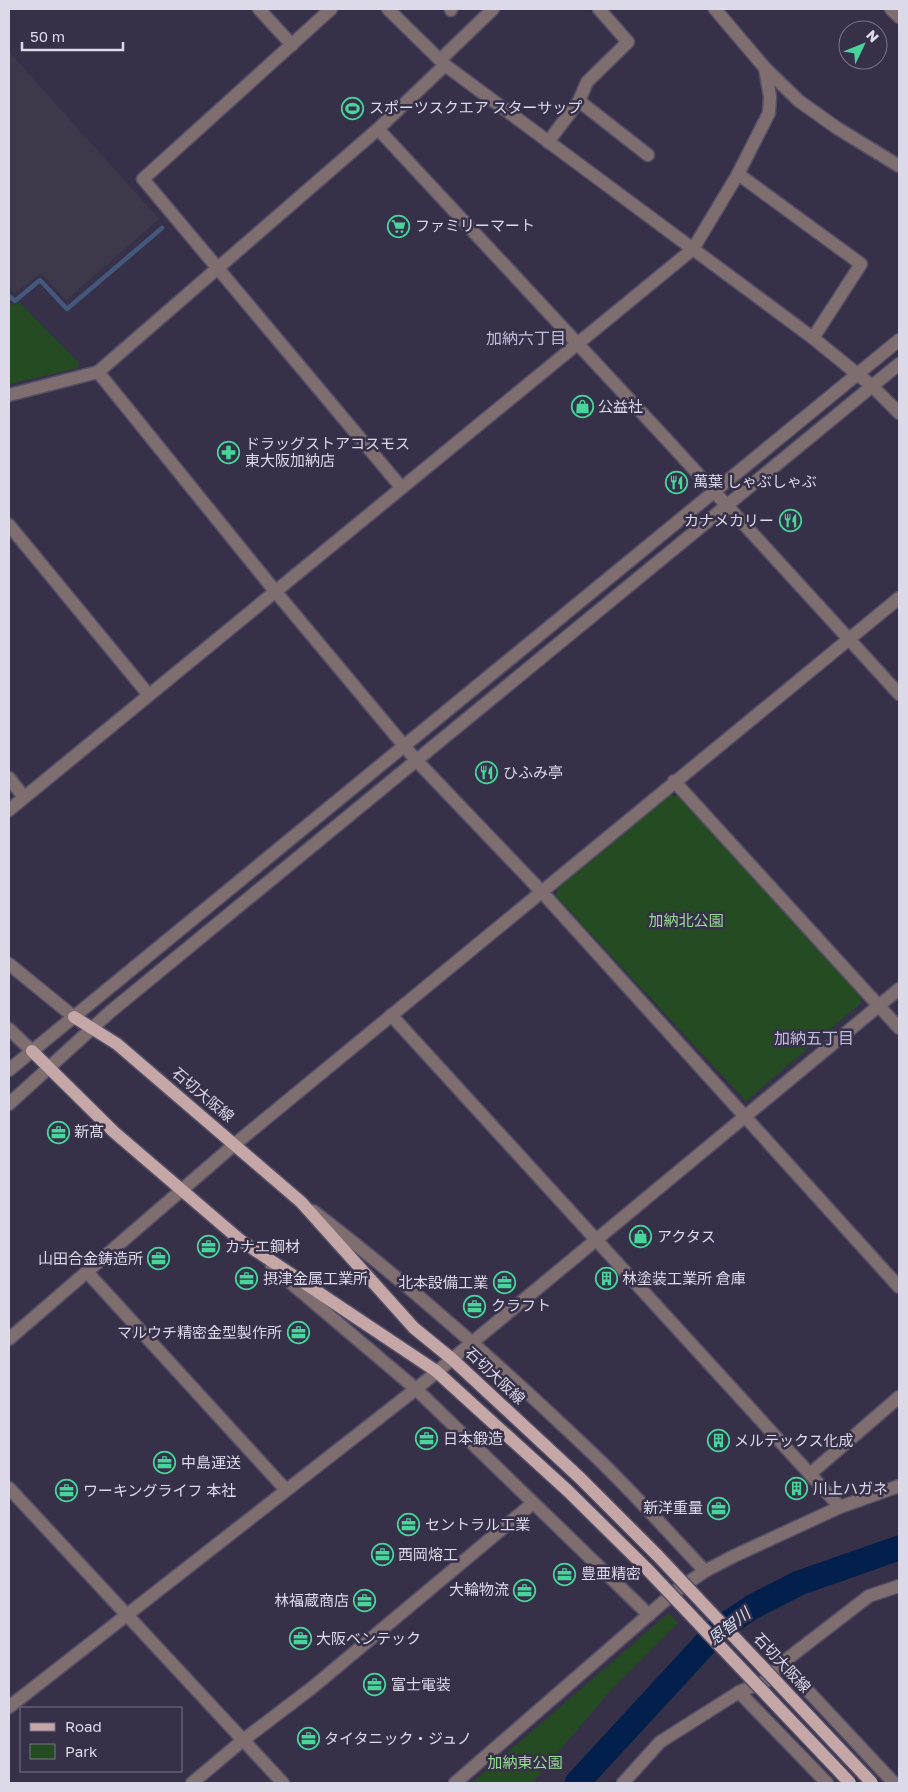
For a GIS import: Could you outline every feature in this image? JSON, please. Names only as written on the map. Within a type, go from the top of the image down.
[{"type":"main road","name":"石切大阪線","points":[[74,1017],[117,1044],[301,1202],[414,1328],[452,1359],[580,1478],[658,1556],[872,1783]]},
{"type":"main road","points":[[32,1051],[48,1069],[114,1132],[240,1240],[436,1372],[568,1492],[646,1568],[850,1783]]},
{"type":"street","points":[[259,9],[292,44]]},
{"type":"street","points":[[330,9],[143,179],[401,488]]},
{"type":"street","points":[[388,9],[442,62],[812,338],[872,386],[899,414]]},
{"type":"street","points":[[9,396],[98,372],[378,129],[493,9]]},
{"type":"street","points":[[548,142],[579,101],[587,82],[628,42],[599,9]]},
{"type":"street","points":[[715,9],[764,68],[799,101],[836,128],[899,166]]},
{"type":"street","points":[[891,9],[899,17]]},
{"type":"street","points":[[9,810],[275,590],[693,250],[738,174],[769,113],[770,97],[764,68]]},
{"type":"street","points":[[579,101],[648,155]]},
{"type":"street","points":[[378,129],[714,491],[899,694]]},
{"type":"street","points":[[738,174],[861,264],[812,338]]},
{"type":"street","points":[[9,1070],[899,340]]},
{"type":"street","points":[[9,1104],[92,1028],[899,364]]},
{"type":"street","points":[[98,372],[416,760],[540,891],[899,1286]]},
{"type":"street","points":[[9,525],[148,694]]},
{"type":"street","points":[[9,1339],[235,1144],[540,891],[899,598]]},
{"type":"street","points":[[9,778],[24,796]]},
{"type":"street","points":[[674,782],[899,1028]]},
{"type":"street","points":[[9,964],[74,1017]]},
{"type":"street","points":[[9,1707],[416,1389],[899,989]]},
{"type":"street","points":[[391,1015],[840,1507]]},
{"type":"street","points":[[9,1029],[32,1051]]},
{"type":"street","points":[[301,1202],[378,1261],[471,1342],[594,1455],[705,1571]]},
{"type":"street","points":[[240,1240],[416,1389],[649,1614]]},
{"type":"street","points":[[87,1272],[286,1490]]},
{"type":"street","points":[[810,1474],[899,1397]]},
{"type":"street","points":[[454,1783],[676,1591],[705,1571],[840,1507],[899,1486]]},
{"type":"street","points":[[9,1488],[283,1783]]},
{"type":"street","points":[[192,1783],[242,1741],[313,1687],[533,1503]]},
{"type":"street","points":[[623,1783],[660,1742],[739,1692],[766,1681],[782,1662],[869,1596],[898,1590]]},
{"type":"street","points":[[782,1662],[894,1783]]},
{"type":"street","points":[[739,1692],[827,1783]]},
{"type":"shaded area","points":[[9,52],[159,219],[66,300],[41,273],[15,293],[9,288]]},
{"type":"green space","points":[[9,301],[14,306],[19,302],[80,364],[77,368],[9,384]]},
{"type":"green space","name":"加納北公園","points":[[669,796],[679,796],[860,995],[861,1003],[746,1101],[556,896],[558,887]]},
{"type":"green space","name":"加納東公園","points":[[669,1613],[678,1623],[611,1690],[532,1783],[472,1783]]},
{"type":"waterway","points":[[9,296],[15,301],[40,280],[67,309],[162,228]]},
{"type":"waterway","name":"恩智川","points":[[577,1783],[718,1630],[752,1607],[799,1583],[899,1548]]},
{"type":"place","name":"スポーツスクエア スターサップ","points":[[353,108]]},
{"type":"place","name":"ファミリーマート","points":[[399,226]]},
{"type":"place","name":"公益社","points":[[582,407]]},
{"type":"place","name":"ドラッグストアコスモス 東大阪加納店","points":[[229,453]]},
{"type":"place","name":"萬葉 しゃぶしゃぶ","points":[[677,482]]},
{"type":"place","name":"カナメカリー","points":[[790,521]]},
{"type":"place","name":"ひふみ亭","points":[[487,773]]},
{"type":"place","name":"新髙","points":[[58,1132]]},
{"type":"place","name":"アクタス","points":[[641,1237]]},
{"type":"place","name":"カナエ鋼材","points":[[209,1247]]},
{"type":"place","name":"山田合金鋳造所","points":[[159,1259]]},
{"type":"place","name":"摂津金属工業所","points":[[247,1279]]},
{"type":"place","name":"林塗装工業所 倉庫","points":[[606,1279]]},
{"type":"place","name":"北本設備工業","points":[[504,1283]]},
{"type":"place","name":"クラフト","points":[[475,1306]]},
{"type":"place","name":"マルウチ精密金型製作所","points":[[298,1333]]},
{"type":"place","name":"日本鍛造","points":[[427,1439]]},
{"type":"place","name":"メルテックス化成","points":[[718,1441]]},
{"type":"place","name":"中島運送","points":[[165,1463]]},
{"type":"place","name":"川上ハガネ","points":[[797,1489]]},
{"type":"place","name":"ワーキングライフ 本社","points":[[67,1491]]},
{"type":"place","name":"新洋重量","points":[[719,1508]]},
{"type":"place","name":"セントラル工業","points":[[409,1525]]},
{"type":"place","name":"西岡熔工","points":[[382,1555]]},
{"type":"place","name":"豊亜精密","points":[[565,1574]]},
{"type":"place","name":"大輪物流","points":[[525,1590]]},
{"type":"place","name":"林福蔵商店","points":[[365,1601]]},
{"type":"place","name":"大阪ベンテック","points":[[300,1639]]},
{"type":"place","name":"富士電装","points":[[375,1685]]},
{"type":"place","name":"タイタニック・ジュノ","points":[[308,1739]]},
{"type":"district","name":"加納六丁目","points":[[526,338]]},
{"type":"district","name":"加納五丁目","points":[[814,1038]]}]
